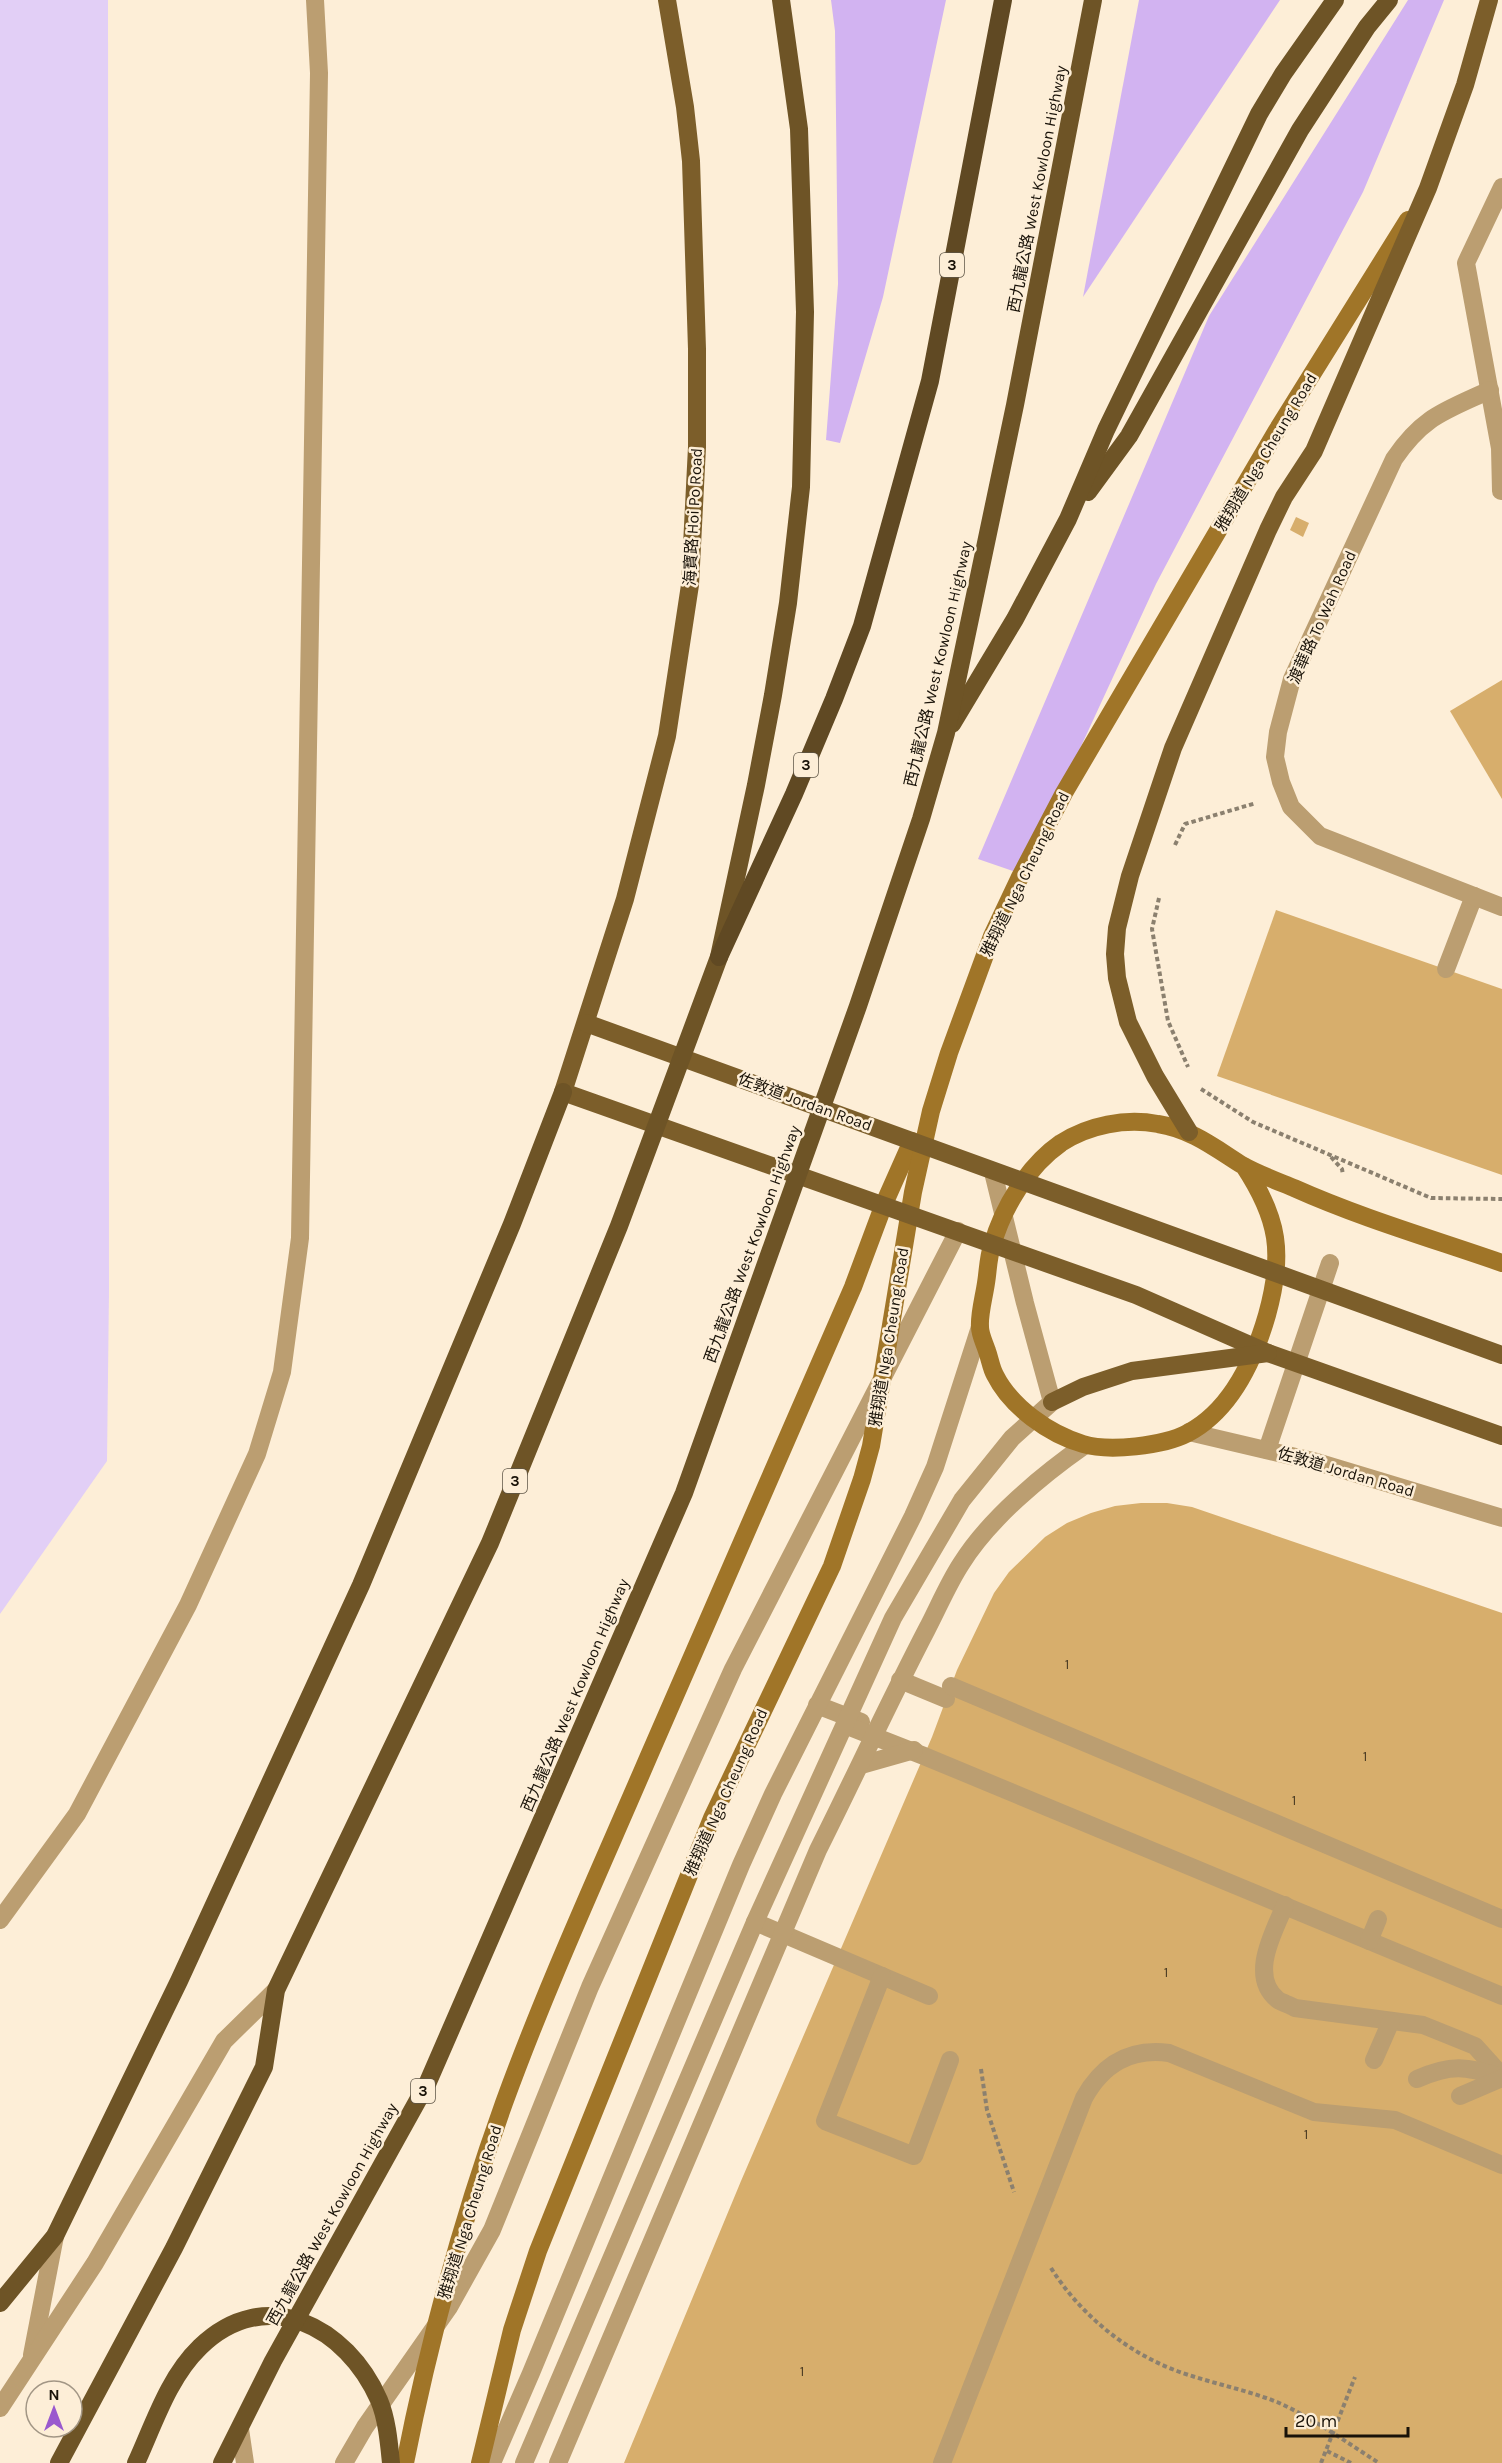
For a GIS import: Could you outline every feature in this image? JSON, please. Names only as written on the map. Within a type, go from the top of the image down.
[{"type":"highway","points":[[719,957],[773,695],[788,603],[801,487],[805,312],[799,129],[781,0]]},
{"type":"highway","name":"3","points":[[59,2463],[174,2248],[264,2067],[276,1990],[490,1544],[619,1226],[719,957],[794,794],[862,626],[930,381],[1003,0]]},
{"type":"highway","name":"西九龍公路 West Kowloon Highway","points":[[240,2429],[273,2361],[428,2082],[684,1493],[858,1006],[921,819],[946,733],[1016,405],[1093,0]]},
{"type":"highway","points":[[1068,519],[1129,436],[1300,130],[1367,27],[1389,0]]},
{"type":"highway","points":[[946,733],[1016,618],[1068,519],[1106,430],[1259,114],[1283,74],[1334,1]]},
{"type":"highway","points":[[0,2303],[55,2236],[179,1981],[361,1585],[512,1224],[562,1092]]},
{"type":"highway","points":[[136,2463],[171,2387],[200,2347],[222,2330],[248,2319],[273,2316],[297,2319],[321,2330],[345,2348],[364,2371],[380,2402],[388,2436],[391,2463]]},
{"type":"highway","name":"3","points":[[222,2463],[240,2429]]},
{"type":"main road","name":"海寶路 Hoi Po Road","points":[[562,1092],[625,899],[667,736],[690,585],[697,447],[697,349],[690,161],[686,107],[667,0]]},
{"type":"main road","name":"雅翔道 Nga Cheung Road","points":[[480,2463],[512,2330],[538,2251],[660,1943],[724,1790],[832,1566],[845,1533],[862,1479],[878,1413],[913,1192],[931,1111],[949,1053],[992,936],[1064,793],[1276,432],[1428,188],[1465,85],[1489,0]]},
{"type":"main road","points":[[1189,1132],[1138,1043],[1121,999],[1115,954],[1121,905],[1173,748],[1268,530],[1284,497],[1314,451],[1428,188]]},
{"type":"main road","name":"佐敦道 Jordan Road","points":[[586,1023],[1502,1355]]},
{"type":"main road","points":[[562,1092],[1136,1295],[1268,1353],[1502,1436]]},
{"type":"main road","points":[[1244,1166],[1260,1191],[1272,1218],[1276,1244],[1276,1266],[1270,1303],[1261,1336],[1244,1373],[1228,1398],[1208,1418],[1189,1432],[1160,1444],[1138,1446],[1085,1445],[1051,1431],[1013,1401],[995,1375],[980,1327],[991,1248],[1002,1218],[1029,1173],[1047,1153],[1073,1136],[1105,1125],[1136,1121],[1162,1124],[1189,1132],[1244,1166],[1323,1202],[1502,1263]]},
{"type":"main road","name":"雅翔道 Nga Cheung Road","points":[[405,2463],[425,2370],[448,2283],[484,2162],[509,2091],[563,1953],[853,1287],[884,1204],[912,1141]]},
{"type":"main road","points":[[1052,1402],[1083,1387],[1132,1371],[1268,1353]]},
{"type":"street","points":[[0,1920],[77,1814],[188,1605],[257,1454],[282,1372],[300,1238],[319,73],[315,0]]},
{"type":"street","points":[[1501,491],[1496,389],[1467,263],[1495,222],[1502,187]]},
{"type":"street","name":"渡華路 To Wah Road","points":[[1496,389],[1432,417],[1409,436],[1394,459],[1292,679],[1278,732],[1275,757],[1291,807],[1320,836],[1502,907]]},
{"type":"street","points":[[1446,969],[1474,896]]},
{"type":"street","points":[[524,2463],[755,1922],[892,1618],[962,1500],[1012,1438],[1052,1402],[993,1172]]},
{"type":"street","points":[[344,2463],[365,2427],[449,2307],[492,2230],[590,1987],[738,1658],[958,1231]]},
{"type":"street","points":[[1267,1450],[1330,1263]]},
{"type":"street","points":[[492,2463],[741,1865],[773,1794],[913,1516],[934,1467],[980,1327]]},
{"type":"street","name":"佐敦道 Jordan Road","points":[[1189,1432],[1317,1462],[1502,1518]]},
{"type":"street","points":[[558,2463],[818,1850],[861,1765],[900,1680],[961,1564],[987,1532],[1044,1474],[1085,1445]]},
{"type":"street","points":[[900,1680],[949,1692],[1502,1919]]},
{"type":"street","points":[[817,1705],[927,1747],[861,1765]]},
{"type":"street","points":[[845,1725],[1502,1996]]},
{"type":"street","points":[[1285,1905],[1264,1959],[1264,1974],[1268,1987],[1278,2000],[1295,2008],[1423,2025],[1475,2046],[1502,2077]]},
{"type":"street","points":[[1369,1941],[1378,1919]]},
{"type":"street","points":[[755,1922],[929,1996]]},
{"type":"street","points":[[882,1976],[825,2121],[914,2156],[950,2060]]},
{"type":"street","name":"3","points":[[30,2365],[95,2264],[224,2041],[276,1990]]},
{"type":"street","points":[[1374,2060],[1391,2021]]},
{"type":"street","points":[[942,2463],[1084,2098],[1093,2082],[1120,2058],[1153,2051],[1185,2058],[1314,2112],[1395,2120],[1502,2164]]},
{"type":"street","points":[[1417,2079],[1439,2069],[1466,2067],[1502,2077]]},
{"type":"street","points":[[1460,2096],[1502,2077]]},
{"type":"street","points":[[0,2408],[30,2365],[55,2236]]},
{"type":"street","points":[[240,2429],[245,2463]]},
{"type":"path","points":[[1172,852],[1185,824],[1285,793]]},
{"type":"path","points":[[1159,895],[1152,929],[1168,1021],[1192,1076]]},
{"type":"path","points":[[1197,1086],[1253,1122],[1431,1198],[1502,1199]]},
{"type":"path","points":[[980,2067],[987,2110],[1002,2162],[1031,2236],[1072,2297],[1116,2338],[1145,2356],[1177,2371],[1244,2390],[1278,2403],[1379,2463]]},
{"type":"path","points":[[1321,2463],[1355,2377]]},
{"type":"path","points":[[1327,2451],[1350,2463]]},
{"type":"shaded area","points":[[0,0],[108,0],[109,1290],[107,1461],[0,1614]]},
{"type":"shaded area","points":[[831,0],[946,0],[883,297],[840,443],[826,440],[838,284],[835,31]]},
{"type":"shaded area","points":[[1139,0],[1280,0],[1083,297]]},
{"type":"shaded area","points":[[1408,0],[1444,0],[1363,192],[1156,584],[1022,874],[978,859],[1209,316]]},
{"type":"building","points":[[1296,517],[1309,523],[1303,537],[1290,530]]},
{"type":"building","points":[[1502,680],[1502,799],[1450,711]]},
{"type":"building","points":[[1276,910],[1502,989],[1502,1175],[1217,1076]]},
{"type":"building","points":[[1167,1503],[1192,1507],[1502,1613],[1502,2463],[624,2463],[741,2181],[932,1737],[957,1670],[994,1593],[1009,1572],[1045,1537],[1067,1523],[1115,1506]]}]
